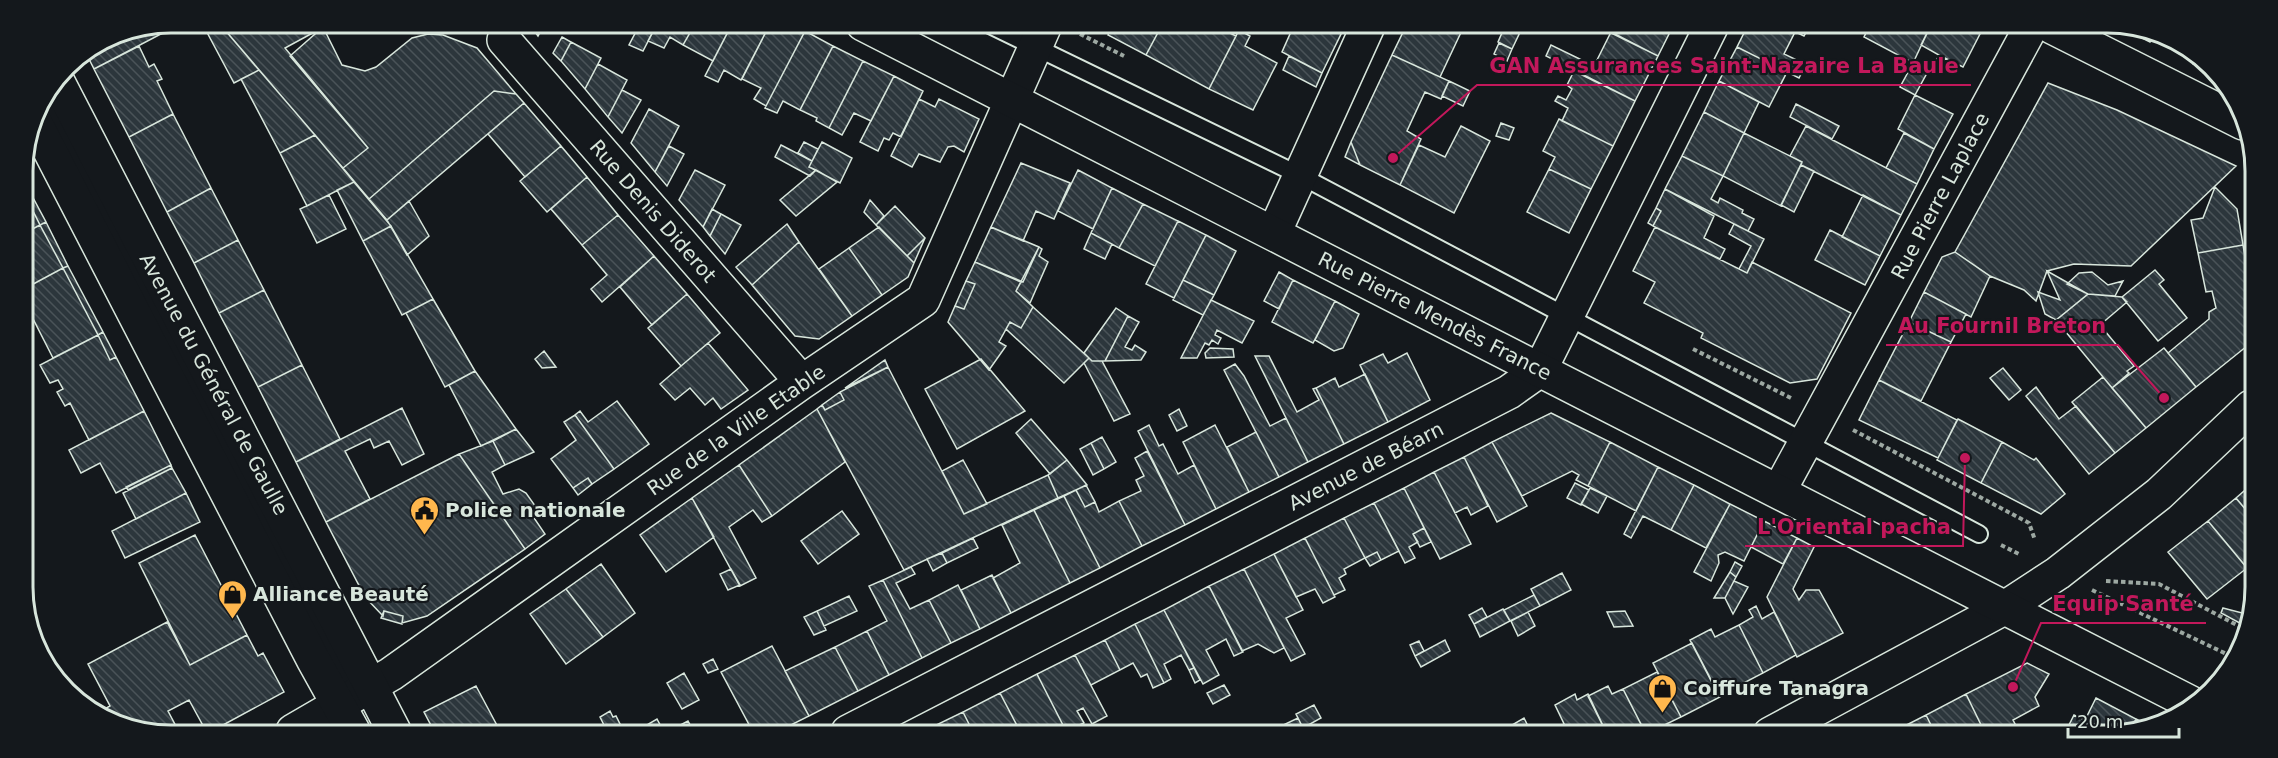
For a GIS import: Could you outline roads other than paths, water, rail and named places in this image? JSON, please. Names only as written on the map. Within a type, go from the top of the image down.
[{"type":"street","name":"Rue Pierre Mendès France","points":[[881,33],[2185,700]]},
{"type":"street","points":[[1274,234],[1365,33]]},
{"type":"street","name":"Avenue de Béarn","points":[[862,725],[1509,392],[1540,370],[1708,33]]},
{"type":"street","name":"Rue Pierre Laplace","points":[[1779,491],[2028,33]]},
{"type":"street","points":[[2064,33],[2235,119]]},
{"type":"street","name":"Rue de la Ville Etable","points":[[317,725],[346,718],[372,687],[802,382],[923,300],[1041,36]]},
{"type":"street","name":"Rue Denis Diderot","points":[[504,40],[802,382]]},
{"type":"street","name":"Avenue du Général de Gaulle","points":[[61,88],[391,725]]},
{"type":"street","name":"Avenue du Général de Gaulle","points":[[40,131],[313,659],[346,718]]},
{"type":"street","points":[[1787,725],[2006,607],[2058,573],[2159,494],[2245,413]]},
{"type":"lane","points":[[1041,36],[1979,534]]},
{"type":"lane","name":"Avenue du Général de Gaulle","points":[[48,108],[343,675],[372,687]]},
{"type":"place","name":"GAN Assurances Saint-Nazaire La Baule","points":[[1393,158]]},
{"type":"place","name":"Au Fournil Breton","points":[[2164,398]]},
{"type":"place","name":"L'Oriental pacha","points":[[1965,458]]},
{"type":"place","name":"Police nationale","points":[[424,536]]},
{"type":"place","name":"Alliance Beauté","points":[[232,620]]},
{"type":"place","name":"Equip'Santé","points":[[2013,687]]},
{"type":"place","name":"Coiffure Tanagra","points":[[1662,714]]}]
